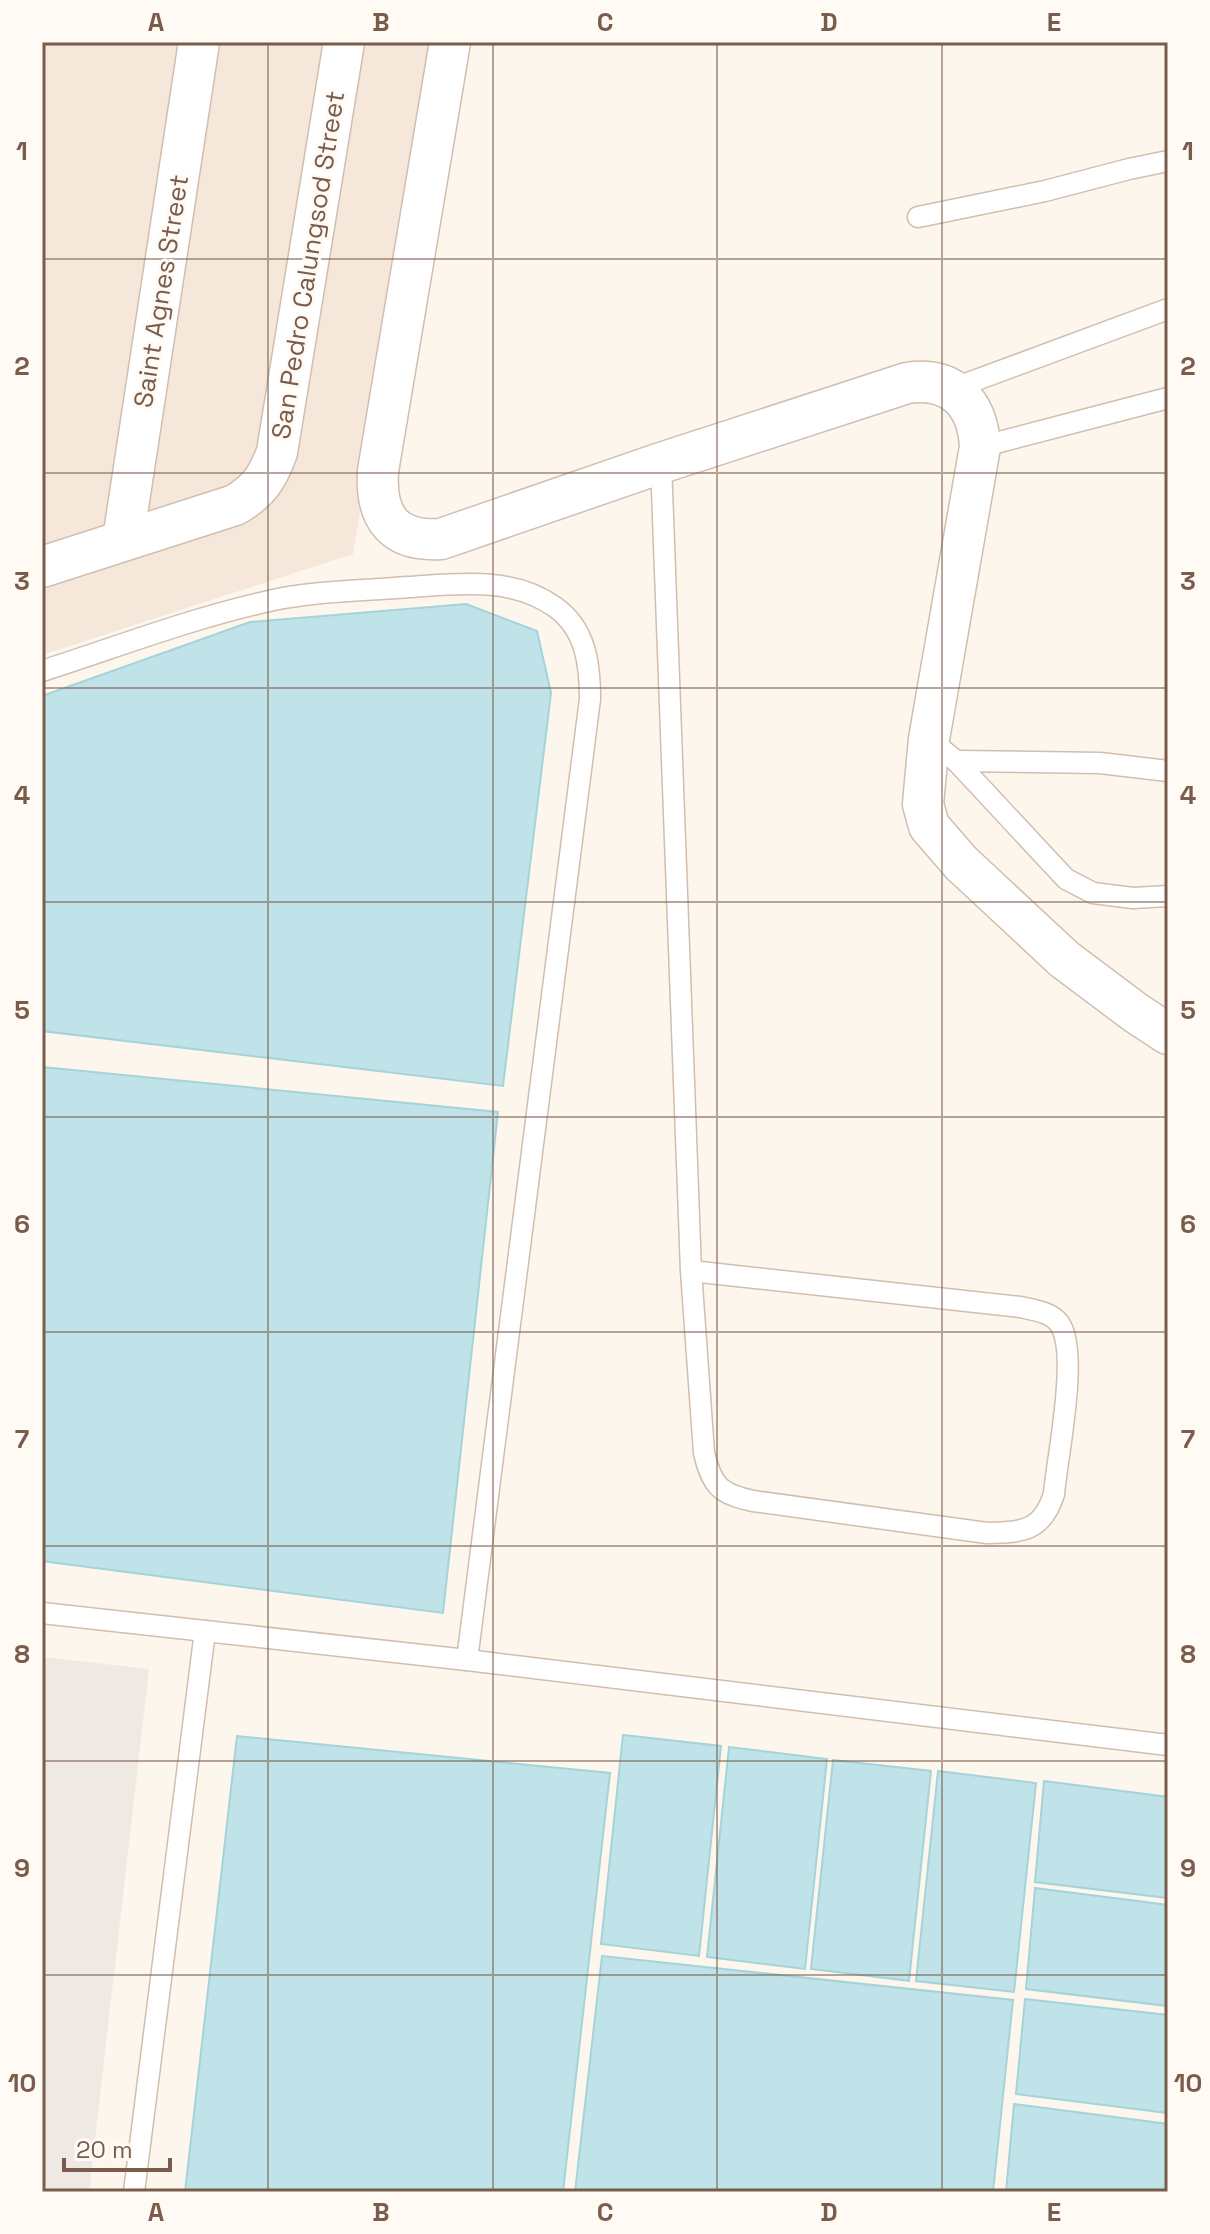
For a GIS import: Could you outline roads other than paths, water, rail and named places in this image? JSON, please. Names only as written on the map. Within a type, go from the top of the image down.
[{"type":"street","name":"Saint Agnes Street","points":[[123,540],[199,42]]},
{"type":"street","name":"San Pedro Calungsod Street","points":[[123,540],[235,505],[262,485],[277,452],[344,42]]},
{"type":"street","points":[[450,42],[378,471],[380,506],[396,531],[412,539],[441,539],[907,383],[924,380],[952,389],[973,413],[979,429],[980,447],[942,750],[923,804],[929,826],[942,843],[1064,959],[1168,1034]]},
{"type":"street","points":[[42,567],[123,540]]},
{"type":"lane","points":[[918,217],[1168,161]]},
{"type":"lane","points":[[952,389],[1168,309]]},
{"type":"lane","points":[[980,447],[1168,398]]},
{"type":"lane","points":[[661,463],[691,1271],[704,1453],[709,1474],[721,1491],[753,1501],[987,1533],[1024,1531],[1038,1524],[1049,1510],[1054,1494],[1069,1351],[1059,1322],[1049,1315],[1020,1307],[691,1271]]},
{"type":"lane","points":[[42,671],[215,614],[272,600],[404,587],[476,582],[520,590],[556,607],[579,631],[590,664],[590,699],[467,1660]]},
{"type":"lane","points":[[942,750],[1056,765],[1100,763],[1168,771]]},
{"type":"lane","points":[[942,750],[1066,879],[1093,893],[1133,898],[1168,896]]},
{"type":"lane","points":[[42,1613],[467,1660],[1168,1745]]},
{"type":"lane","points":[[134,2192],[205,1631]]},
{"type":"water","points":[[466,604],[537,631],[551,693],[503,1086],[42,1031],[42,696],[250,622]]},
{"type":"water","points":[[42,1067],[498,1112],[443,1613],[42,1561]]},
{"type":"water","points":[[623,1735],[721,1746],[699,1956],[601,1944]]},
{"type":"water","points":[[237,1736],[610,1773],[563,2192],[185,2192]]},
{"type":"water","points":[[729,1747],[827,1759],[805,1969],[707,1957]]},
{"type":"water","points":[[833,1760],[931,1771],[909,1981],[811,1969]]},
{"type":"water","points":[[938,1771],[1036,1783],[1014,1992],[916,1981]]},
{"type":"water","points":[[1044,1781],[1168,1797],[1168,1898],[1035,1882]]},
{"type":"water","points":[[1035,1888],[1168,1905],[1168,2006],[1026,1989]]},
{"type":"water","points":[[602,1956],[1013,2000],[993,2192],[575,2192]]},
{"type":"water","points":[[1025,1999],[1168,2015],[1168,2113],[1016,2094]]},
{"type":"water","points":[[1014,2104],[1168,2124],[1168,2192],[1006,2192]]}]
